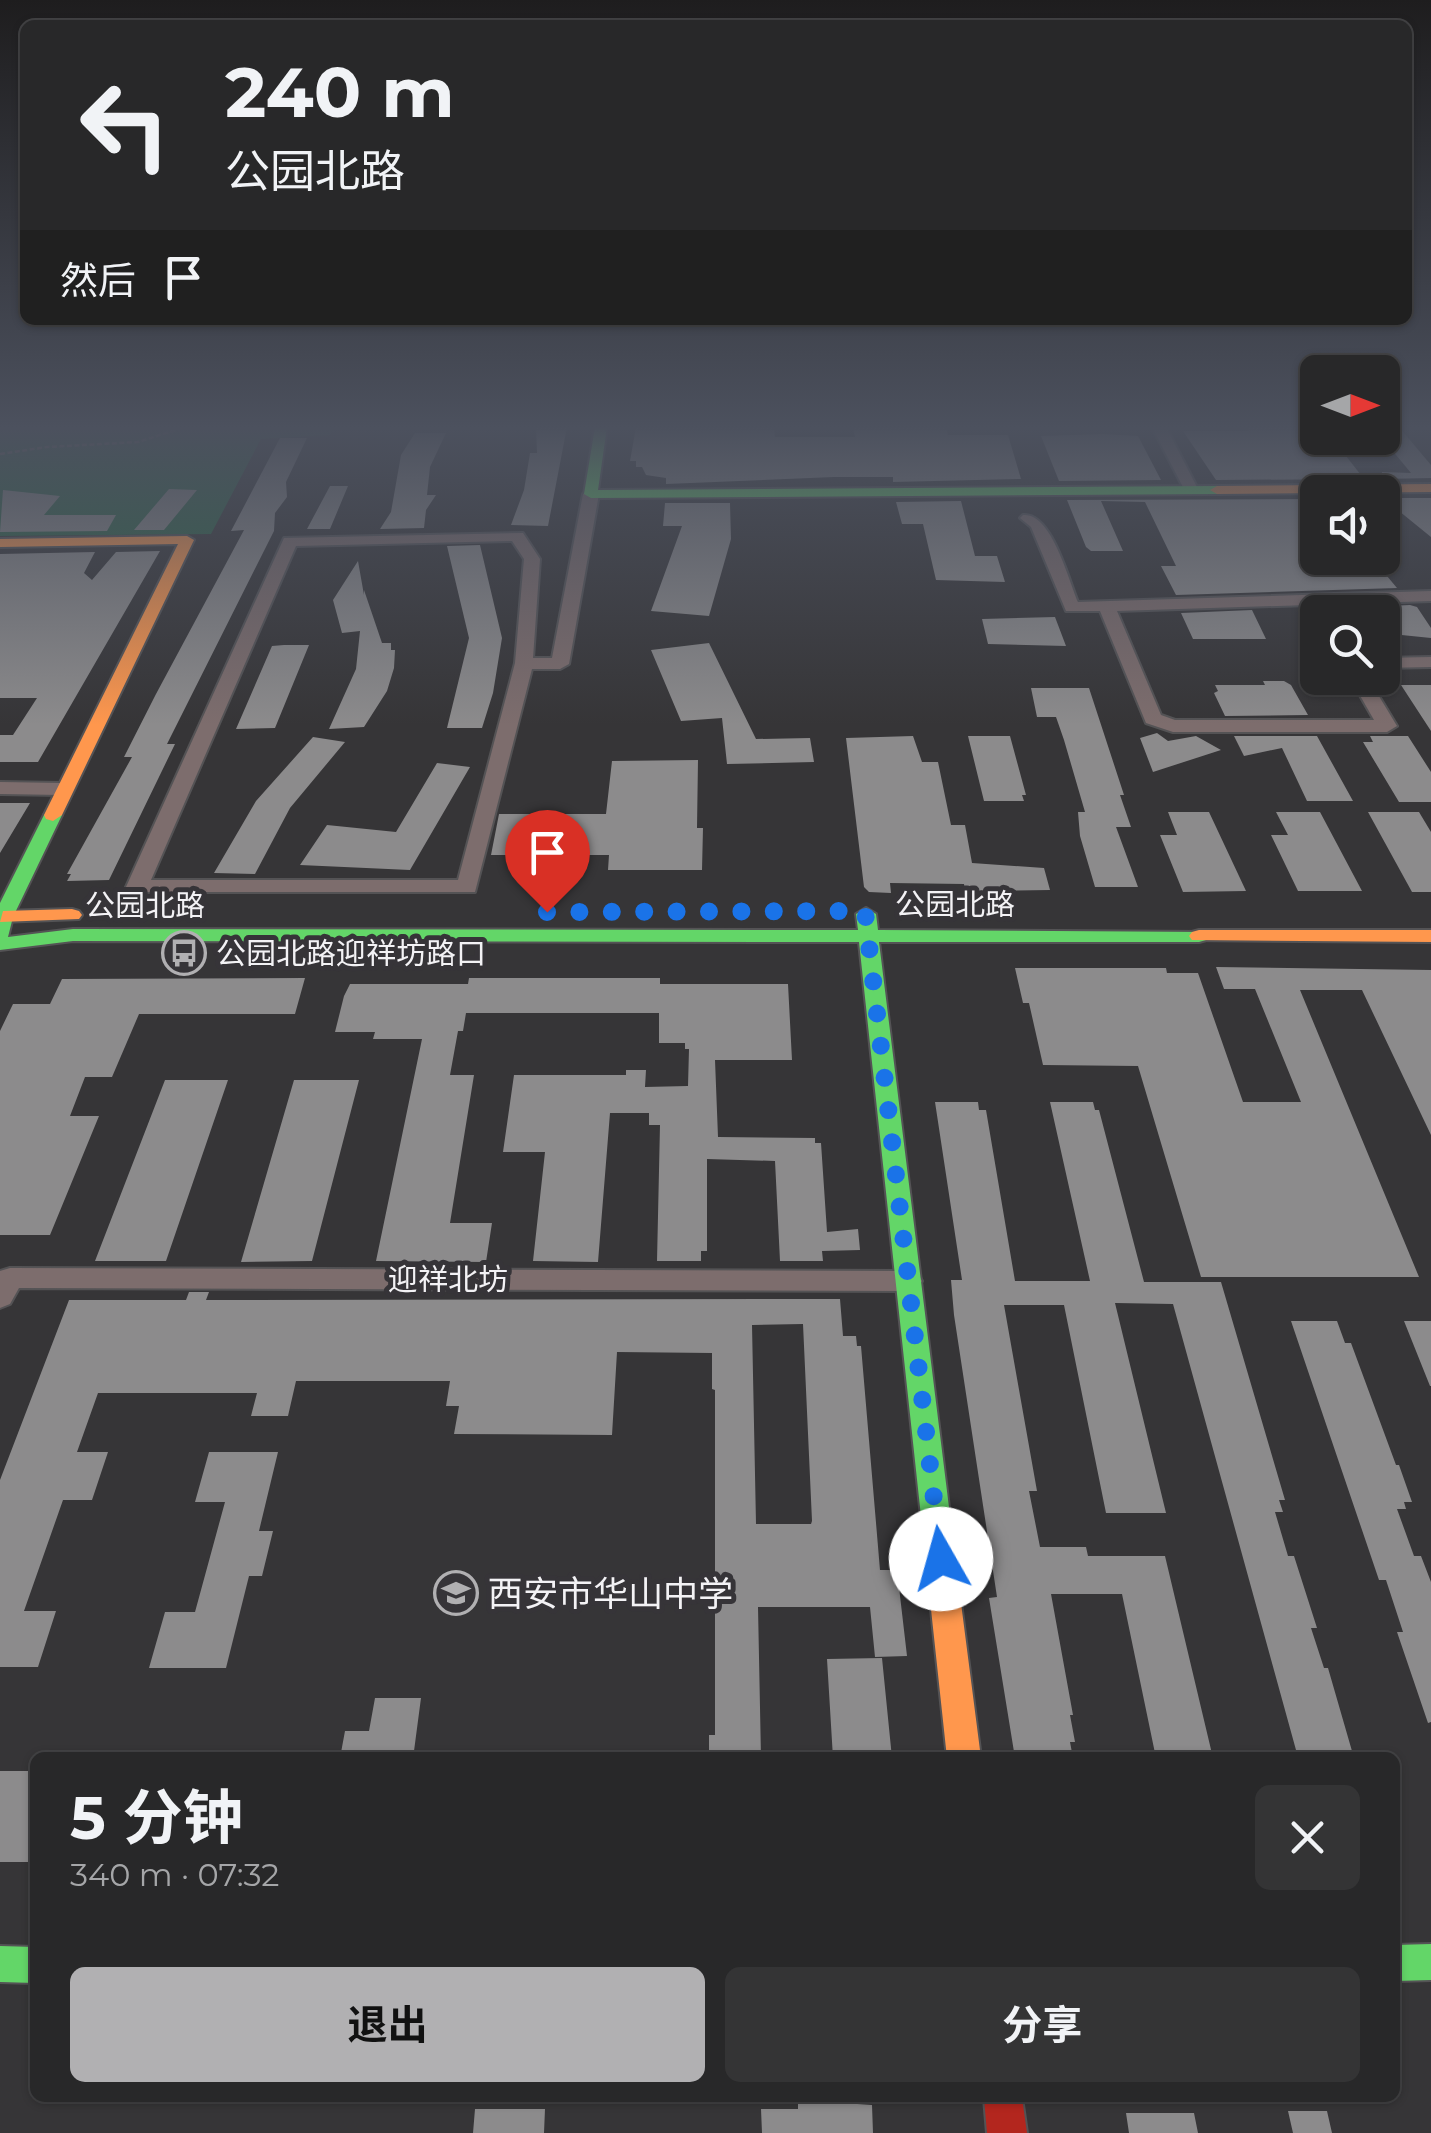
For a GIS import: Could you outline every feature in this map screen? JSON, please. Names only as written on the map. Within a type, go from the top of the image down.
[{"type":"street","points":[[524,664],[560,664],[584,527]]},
{"type":"street","points":[[1039,527],[1072,608],[1431,596]]},
{"type":"street","points":[[517,536],[532,559],[524,664],[467,887],[137,887],[290,541],[517,536]]},
{"type":"street","points":[[0,543],[187,540],[62,789],[1,925]]},
{"type":"street","points":[[1106,605],[1154,720],[1173,726],[1387,726],[1369,695]]},
{"type":"street","points":[[1400,662],[1431,662]]},
{"type":"street","points":[[0,788],[62,789]]},
{"type":"street","name":"公园北路","points":[[1,925],[627,912]]},
{"type":"street","points":[[1119,912],[1431,914]]},
{"type":"street","points":[[866,917],[963,1752]]},
{"type":"street","name":"公园北路","points":[[0,944],[91,934],[866,917],[1431,936]]},
{"type":"street","name":"迎祥北坊","points":[[0,1297],[10,1278],[908,1281]]},
{"type":"street","points":[[1400,1963],[1431,1962]]},
{"type":"street","points":[[0,1964],[30,1964]]},
{"type":"street","points":[[1003,2102],[1007,2133]]},
{"type":"green space","points":[[0,527],[215,527],[211,534],[0,536]]},
{"type":"building","points":[[0,527],[110,527],[107,531],[0,532]]},
{"type":"building","points":[[137,527],[167,527],[164,530],[134,530]]},
{"type":"building","points":[[233,527],[274,527],[167,744],[175,744],[109,880],[67,881],[71,874],[67,874],[132,757],[124,757],[244,530],[231,531]]},
{"type":"building","points":[[382,527],[424,527],[424,528]]},
{"type":"building","points":[[682,527],[731,527],[731,539],[709,616],[651,611]]},
{"type":"building","points":[[924,527],[968,527],[975,556],[997,556],[1005,582],[936,580]]},
{"type":"building","points":[[1078,527],[1112,527],[1123,551],[1091,551]]},
{"type":"building","points":[[1157,527],[1300,527],[1300,575],[1386,575],[1397,588],[1176,595],[1161,566],[1176,566]]},
{"type":"building","points":[[1418,527],[1431,527],[1431,537]]},
{"type":"building","points":[[480,545],[502,638],[493,693],[482,728],[447,728],[469,638],[447,546]]},
{"type":"building","points":[[160,551],[38,762],[0,762],[0,735],[13,735],[37,698],[0,698],[0,554],[95,552],[84,573],[92,580],[116,552]]},
{"type":"building","points":[[358,561],[364,595],[364,590],[382,643],[391,643],[391,650],[395,650],[394,668],[387,691],[364,727],[329,729],[356,669],[360,631],[342,633],[333,600]]},
{"type":"building","points":[[1400,605],[1417,607],[1431,628],[1431,638],[1400,635]]},
{"type":"building","points":[[1252,610],[1266,639],[1193,639],[1181,613]]},
{"type":"building","points":[[1055,617],[1066,646],[988,644],[982,619]]},
{"type":"building","points":[[709,643],[756,739],[810,738],[814,762],[727,764],[722,718],[681,721],[651,650]]},
{"type":"building","points":[[309,645],[275,728],[236,729],[272,646]]},
{"type":"building","points":[[1263,681],[1291,685],[1308,715],[1225,716],[1214,693],[1218,691],[1215,685],[1265,685]]},
{"type":"building","points":[[1401,685],[1431,685],[1431,731]]},
{"type":"building","points":[[1031,688],[1089,688],[1124,795],[1120,795],[1131,827],[1116,827],[1138,887],[1095,887],[1080,836],[1078,812],[1085,812],[1064,740],[1056,717],[1037,717]]},
{"type":"building","points":[[1157,733],[1168,741],[1196,736],[1221,750],[1153,772],[1140,738]]},
{"type":"building","points":[[913,736],[922,762],[938,762],[951,825],[965,825],[972,863],[1044,868],[1050,890],[965,891],[964,884],[890,883],[891,893],[869,892],[864,887],[846,738]]},
{"type":"building","points":[[968,736],[1010,736],[1026,795],[1022,795],[1024,801],[984,801]]},
{"type":"building","points":[[1234,736],[1317,736],[1353,801],[1307,801],[1282,748],[1244,756]]},
{"type":"building","points":[[1370,736],[1408,736],[1431,772],[1431,802],[1399,802],[1363,742],[1373,742]]},
{"type":"building","points":[[313,737],[345,742],[290,808],[255,874],[214,873],[256,801]]},
{"type":"building","points":[[698,760],[697,828],[703,828],[702,870],[608,870],[609,855],[561,855],[560,861],[514,861],[515,855],[491,855],[499,814],[606,814],[612,761]]},
{"type":"building","points":[[437,763],[470,767],[410,870],[300,865],[327,825],[396,832]]},
{"type":"building","points":[[0,803],[30,803],[0,853]]},
{"type":"building","points":[[1168,812],[1209,812],[1246,891],[1183,892],[1160,835],[1177,835]]},
{"type":"building","points":[[1276,812],[1320,812],[1362,891],[1298,891],[1271,835],[1288,835]]},
{"type":"building","points":[[1368,812],[1419,812],[1431,832],[1431,892],[1412,892]]},
{"type":"building","points":[[1216,967],[1431,970],[1431,1135],[1362,990],[1300,990],[1419,1277],[1201,1277],[1138,1066],[1043,1065],[1029,1003],[1023,1003],[1015,968],[1166,968],[1167,973],[1198,973],[1243,1102],[1301,1102],[1255,989],[1224,989]]},
{"type":"building","points":[[305,978],[295,1014],[139,1014],[112,1077],[85,1077],[70,1116],[99,1116],[50,1235],[0,1235],[0,1031],[13,1004],[50,1004],[62,979]]},
{"type":"building","points":[[469,978],[660,978],[660,984],[788,984],[792,1060],[715,1060],[718,1137],[815,1138],[815,1143],[821,1143],[827,1232],[858,1229],[860,1250],[822,1251],[823,1261],[780,1261],[775,1161],[707,1159],[707,1251],[701,1251],[701,1261],[657,1261],[660,1125],[649,1125],[649,1113],[610,1113],[598,1262],[533,1261],[545,1152],[503,1152],[514,1075],[626,1075],[626,1070],[646,1070],[645,1087],[688,1086],[689,1049],[685,1049],[685,1043],[659,1043],[659,1013],[466,1013],[463,1031],[458,1031],[450,1075],[474,1075],[450,1223],[492,1223],[486,1262],[376,1261],[422,1039],[373,1039],[375,1032],[335,1032],[344,996],[350,984],[468,984]]},
{"type":"building","points":[[165,1080],[228,1080],[166,1261],[95,1261]]},
{"type":"building","points":[[294,1080],[359,1080],[312,1261],[241,1262]]},
{"type":"building","points":[[935,1102],[978,1102],[979,1110],[986,1110],[1015,1281],[1090,1281],[1050,1102],[1093,1102],[1095,1110],[1099,1110],[1144,1282],[1221,1282],[1285,1500],[1279,1500],[1283,1512],[1275,1512],[1288,1556],[1294,1556],[1317,1628],[1311,1628],[1324,1668],[1328,1668],[1352,1752],[1296,1750],[1173,1304],[1115,1303],[1166,1513],[1106,1513],[1064,1305],[1004,1305],[1037,1491],[1029,1491],[1040,1547],[1086,1547],[1088,1556],[1165,1556],[1212,1752],[1155,1752],[1122,1594],[1051,1594],[1075,1742],[1070,1742],[1072,1752],[1014,1752],[989,1598],[997,1597],[954,1315],[951,1280],[962,1280]]},
{"type":"building","points":[[189,1292],[209,1292],[206,1300],[840,1299],[843,1336],[856,1336],[857,1346],[861,1346],[880,1570],[897,1570],[907,1656],[875,1657],[870,1607],[758,1607],[761,1752],[709,1752],[709,1735],[715,1735],[712,1353],[617,1352],[612,1435],[454,1434],[459,1406],[446,1406],[450,1381],[296,1381],[288,1416],[251,1416],[257,1393],[98,1393],[77,1452],[108,1452],[92,1500],[63,1500],[24,1611],[56,1611],[38,1667],[0,1667],[0,1480],[69,1300],[186,1300]],"holes":[[[803,1324],[811,1524],[756,1524],[752,1325]]]},
{"type":"building","points":[[1291,1321],[1337,1321],[1345,1343],[1351,1343],[1412,1502],[1404,1502],[1406,1509],[1397,1509],[1414,1556],[1421,1556],[1431,1582],[1431,1722],[1428,1723],[1397,1632],[1403,1632],[1386,1580],[1379,1580]]},
{"type":"building","points":[[1404,1321],[1431,1321],[1431,1386],[1430,1386]]},
{"type":"building","points":[[209,1452],[278,1452],[259,1531],[273,1531],[262,1576],[249,1576],[226,1668],[149,1668],[165,1612],[195,1612],[225,1502],[195,1502]]},
{"type":"building","points":[[882,1658],[891,1752],[833,1752],[827,1659]]},
{"type":"building","points":[[375,1698],[421,1698],[414,1751],[341,1752],[345,1731],[369,1731]]},
{"type":"building","points":[[0,1771],[30,1771],[30,1862],[0,1862]]},
{"type":"building","points":[[798,2102],[872,2105],[873,2133],[762,2133],[761,2109],[798,2109]]},
{"type":"building","points":[[475,2109],[545,2109],[544,2133],[473,2133]]},
{"type":"building","points":[[1288,2111],[1327,2111],[1332,2133],[1293,2133]]},
{"type":"building","points":[[1126,2113],[1194,2113],[1198,2133],[1129,2133]]},
{"type":"traffic: fast","points":[[0,933],[3,917],[53,815]]},
{"type":"traffic: fast","points":[[866,914],[942,1572]]},
{"type":"traffic: fast","points":[[0,944],[73,935],[1199,936]]},
{"type":"traffic: fast","points":[[1400,1963],[1431,1962]]},
{"type":"traffic: fast","points":[[0,1964],[30,1965]]},
{"type":"traffic: slow","points":[[0,543],[187,540],[53,815]]},
{"type":"traffic: slow","points":[[3,917],[72,915]]},
{"type":"traffic: slow","points":[[1199,936],[1431,936]]},
{"type":"traffic: slow","points":[[942,1572],[963,1752]]},
{"type":"traffic: jam","points":[[1003,2102],[1007,2133]]},
{"type":"place","name":"公园北路迎祥坊路口","points":[[184,953]]},
{"type":"place","name":"西安市华山中学","points":[[456,1593]]},
{"type":"route","points":[[547,912],[865,911],[941,1559]]}]
